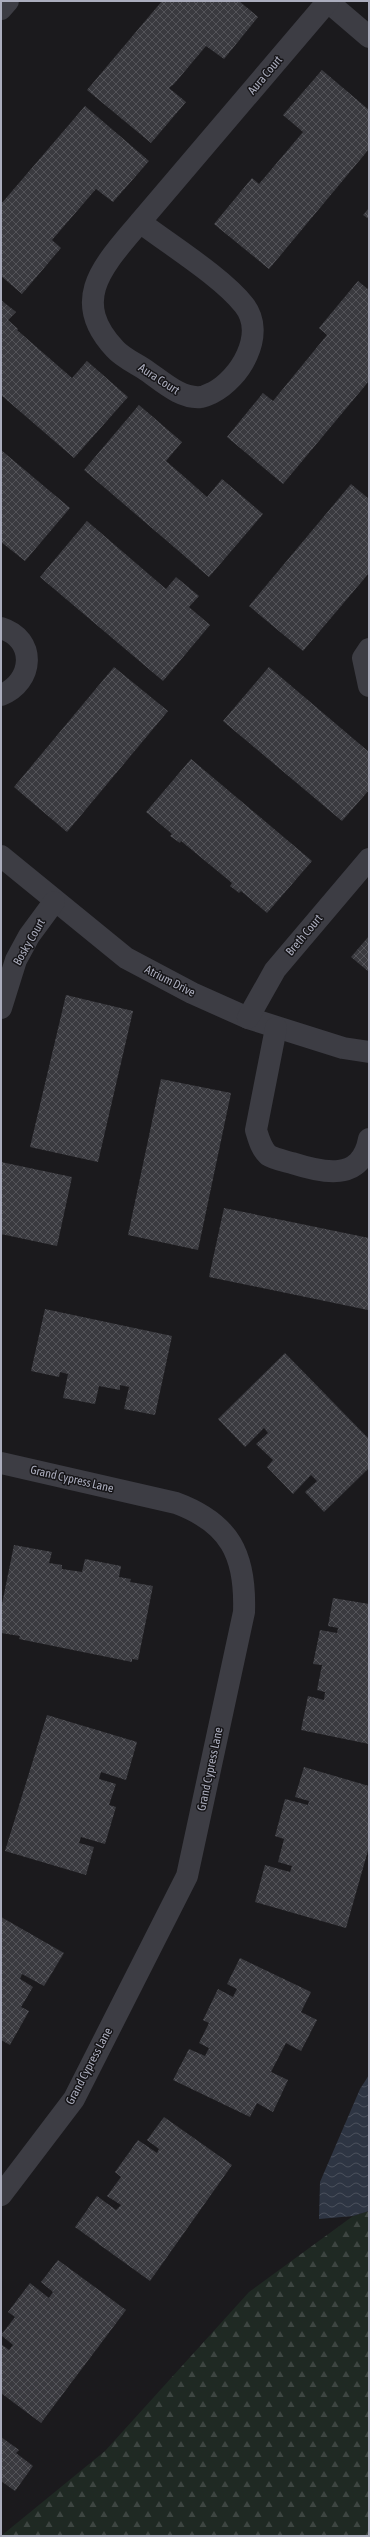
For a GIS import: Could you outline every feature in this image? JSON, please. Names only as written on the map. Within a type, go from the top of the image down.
[{"type":"street","points":[[1,9],[8,1]]},
{"type":"street","points":[[327,1],[369,37]]},
{"type":"street","name":"Aura Court","points":[[140,222],[220,282],[245,306],[253,325],[250,349],[241,369],[222,388],[202,397],[182,394],[116,350],[99,328],[92,304],[94,285],[111,257],[140,222],[327,1]]},
{"type":"street","points":[[1,628],[19,639],[27,660],[26,672],[21,682],[12,690],[1,695]]},
{"type":"street","points":[[369,649],[363,658],[369,686]]},
{"type":"street","name":"Atrium Drive","points":[[1,856],[54,902],[126,958],[192,993],[248,1018],[343,1048],[369,1052]]},
{"type":"street","name":"Breth Court","points":[[248,1018],[275,970],[369,858]]},
{"type":"street","name":"Bosky Court","points":[[1,1008],[16,960],[29,936],[54,902]]},
{"type":"street","points":[[276,1028],[256,1130],[260,1144],[269,1156],[304,1167],[332,1172],[348,1169],[360,1162],[367,1150],[369,1139]]},
{"type":"street","name":"Grand Cypress Lane","points":[[1,1463],[176,1503],[199,1512],[217,1525],[229,1542],[240,1564],[245,1590],[244,1612],[187,1876],[74,2100],[1,2195]]},
{"type":"green space","points":[[369,2211],[369,2536],[1,2536],[105,2451],[249,2292],[353,2216]]},
{"type":"water","points":[[369,2075],[369,2211],[353,2216],[319,2219],[320,2182],[360,2089]]},
{"type":"building","points":[[162,1],[239,1],[258,17],[224,59],[206,46],[169,88],[186,102],[151,143],[87,90]]},
{"type":"building","points":[[322,70],[369,110],[369,149],[269,269],[214,224],[252,178],[259,184],[303,132],[283,115]]},
{"type":"building","points":[[85,106],[149,161],[113,202],[96,189],[52,240],[61,248],[22,294],[1,276],[1,204]]},
{"type":"building","points":[[369,208],[369,219],[363,215]]},
{"type":"building","points":[[358,281],[369,290],[369,381],[283,484],[227,437],[263,393],[273,401],[327,335],[319,328]]},
{"type":"building","points":[[1,300],[16,312],[8,320],[18,329],[17,330],[72,378],[87,361],[128,397],[74,458],[1,395]]},
{"type":"building","points":[[139,405],[182,442],[166,461],[207,497],[222,479],[263,514],[209,577],[84,470]]},
{"type":"building","points":[[1,450],[70,508],[25,561],[1,542]]},
{"type":"building","points":[[351,484],[369,499],[369,573],[303,651],[249,606]]},
{"type":"building","points":[[87,521],[166,589],[176,577],[199,596],[189,607],[210,625],[163,681],[40,577]]},
{"type":"building","points":[[114,667],[168,711],[67,832],[14,787]]},
{"type":"building","points":[[269,667],[369,752],[369,790],[342,821],[223,721]]},
{"type":"building","points":[[191,759],[312,861],[267,913],[241,891],[239,893],[230,886],[232,883],[181,841],[180,843],[170,836],[172,834],[146,812]]},
{"type":"building","points":[[369,936],[369,972],[351,957]]},
{"type":"building","points":[[66,995],[133,1011],[98,1162],[30,1147]]},
{"type":"building","points":[[161,1079],[231,1093],[198,1250],[128,1235]]},
{"type":"building","points":[[1,1162],[72,1177],[57,1246],[1,1234]]},
{"type":"building","points":[[224,1208],[369,1238],[368,1310],[209,1277]]},
{"type":"building","points":[[45,1309],[172,1336],[155,1415],[124,1409],[129,1387],[120,1385],[120,1390],[99,1386],[95,1404],[63,1398],[68,1374],[60,1372],[59,1377],[31,1371]]},
{"type":"building","points":[[285,1353],[369,1439],[369,1468],[324,1512],[305,1492],[317,1481],[311,1475],[293,1494],[267,1467],[273,1460],[256,1444],[268,1433],[264,1428],[245,1447],[218,1419]]},
{"type":"building","points":[[14,1545],[52,1552],[49,1563],[62,1565],[62,1569],[82,1572],[85,1559],[121,1566],[119,1577],[131,1579],[130,1582],[153,1586],[138,1660],[132,1659],[132,1662],[19,1639],[20,1636],[1,1633],[1,1609]]},
{"type":"building","points":[[333,1598],[369,1604],[369,1744],[301,1730],[308,1696],[324,1700],[325,1692],[317,1690],[322,1665],[313,1664],[320,1630],[337,1633],[338,1628],[328,1626]]},
{"type":"building","points":[[47,1715],[137,1742],[126,1780],[101,1772],[99,1779],[116,1784],[109,1805],[116,1807],[105,1844],[81,1837],[79,1843],[94,1847],[86,1875],[5,1851]]},
{"type":"building","points":[[304,1767],[369,1786],[369,1847],[346,1928],[255,1902],[265,1865],[290,1872],[292,1866],[278,1862],[284,1839],[275,1836],[285,1799],[308,1805],[309,1801],[295,1797]]},
{"type":"building","points":[[1,1917],[64,1953],[44,1986],[22,1974],[20,1979],[33,1987],[21,2007],[29,2011],[10,2045],[1,2040]]},
{"type":"building","points":[[240,1958],[311,1992],[301,2012],[317,2020],[301,2051],[286,2043],[271,2072],[288,2080],[273,2112],[257,2103],[250,2117],[173,2080],[189,2049],[205,2056],[209,2048],[199,2043],[209,2023],[203,2020],[218,1989],[233,1997],[237,1989],[227,1984]]},
{"type":"building","points":[[164,2117],[232,2165],[150,2281],[75,2227],[97,2196],[116,2210],[121,2205],[107,2196],[121,2177],[115,2172],[138,2140],[157,2153],[159,2149],[147,2140]]},
{"type":"building","points":[[58,2260],[126,2310],[41,2423],[1,2393],[1,2344],[9,2350],[13,2345],[1,2335],[15,2317],[8,2312],[30,2283],[49,2298],[53,2292],[41,2282]]},
{"type":"building","points":[[1,2437],[19,2450],[16,2453],[33,2466],[15,2491],[1,2481]]}]
